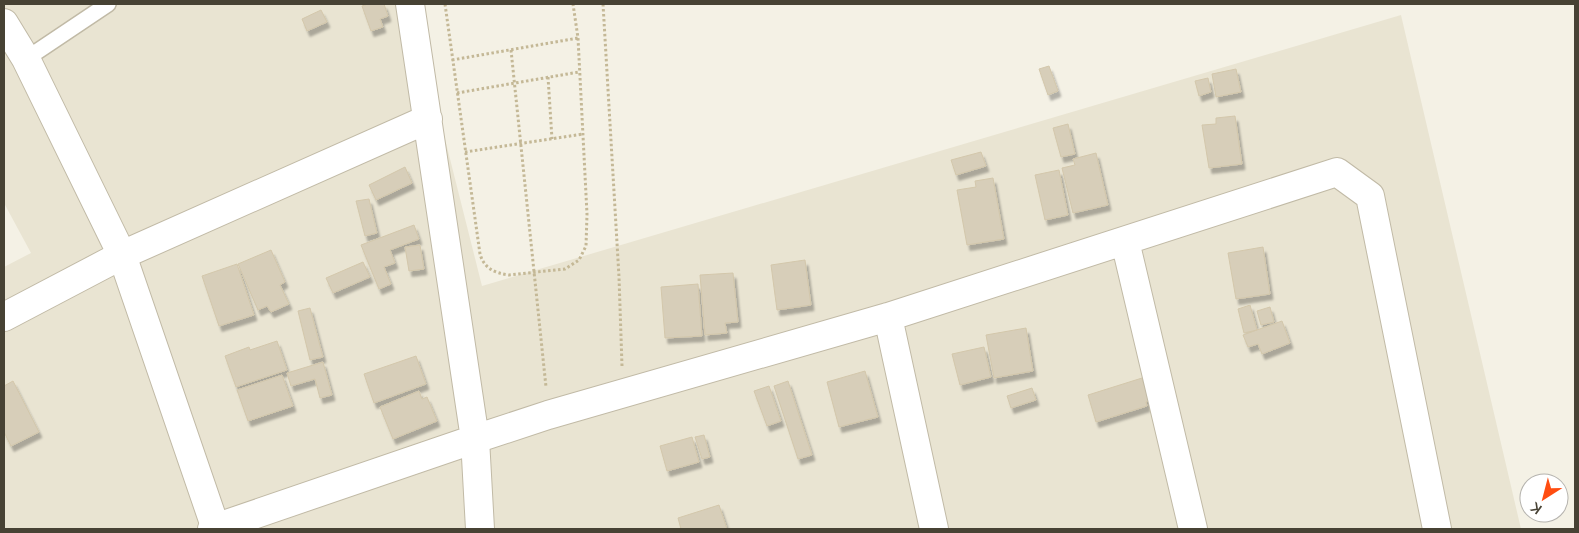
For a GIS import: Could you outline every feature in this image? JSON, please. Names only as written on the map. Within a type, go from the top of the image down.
[{"type":"street","points":[[410,4],[475,439],[480,529]]},
{"type":"street","points":[[4,23],[26,59],[122,255],[215,529],[475,439],[888,317],[1337,172],[1370,196],[1437,529]]},
{"type":"street","points":[[4,316],[122,255],[428,119]]},
{"type":"street","points":[[1125,241],[1194,529]]},
{"type":"street","points":[[888,317],[934,529]]},
{"type":"lane","points":[[26,59],[108,4]]},
{"type":"path","points":[[445,4],[482,260],[491,270],[501,274],[534,273],[565,268],[572,265],[583,254],[586,246],[578,38],[573,4]]},
{"type":"path","points":[[603,4],[619,277],[623,394]]},
{"type":"path","points":[[452,60],[578,38]]},
{"type":"path","points":[[511,50],[548,416]]},
{"type":"path","points":[[457,93],[579,72]]},
{"type":"path","points":[[548,78],[552,139]]},
{"type":"path","points":[[465,152],[583,134]]},
{"type":"shaded area","points":[[4,4],[411,4],[482,286],[1401,15],[1521,529],[4,529],[4,267],[31,253],[4,203]]},
{"type":"building","points":[[384,4],[388,16],[380,19],[383,27],[371,31],[362,6]]},
{"type":"building","points":[[321,10],[327,22],[307,31],[302,19]]},
{"type":"building","points":[[1049,66],[1058,91],[1048,95],[1039,69]]},
{"type":"building","points":[[1236,69],[1241,92],[1216,97],[1212,74]]},
{"type":"building","points":[[1208,78],[1211,92],[1199,96],[1195,81]]},
{"type":"building","points":[[1235,116],[1242,164],[1209,168],[1202,125],[1216,124],[1216,118]]},
{"type":"building","points":[[1068,124],[1075,154],[1061,157],[1053,128]]},
{"type":"building","points":[[981,152],[986,166],[956,175],[951,160]]},
{"type":"building","points":[[1096,153],[1108,205],[1073,213],[1062,168],[1075,165],[1073,159]]},
{"type":"building","points":[[405,167],[412,183],[376,200],[369,185]]},
{"type":"building","points":[[1059,170],[1068,215],[1045,220],[1035,175]]},
{"type":"building","points":[[993,178],[1004,239],[967,245],[957,190],[976,187],[975,181]]},
{"type":"building","points":[[369,199],[377,233],[365,236],[356,201]]},
{"type":"building","points":[[414,225],[419,239],[390,250],[395,263],[384,267],[391,284],[379,289],[361,245]]},
{"type":"building","points":[[420,245],[424,269],[409,271],[405,247]]},
{"type":"building","points":[[1263,247],[1270,294],[1236,299],[1228,253]]},
{"type":"building","points":[[271,250],[285,282],[280,285],[289,304],[271,312],[267,306],[258,310],[238,264]]},
{"type":"building","points":[[805,260],[811,305],[777,310],[771,265]]},
{"type":"building","points":[[363,262],[370,277],[333,293],[326,278]]},
{"type":"building","points":[[237,264],[254,315],[219,326],[202,276]]},
{"type":"building","points":[[733,273],[738,322],[725,323],[727,333],[705,335],[700,275]]},
{"type":"building","points":[[698,284],[702,336],[665,338],[661,287]]},
{"type":"building","points":[[1250,305],[1257,330],[1244,333],[1238,309]]},
{"type":"building","points":[[1270,307],[1274,322],[1261,325],[1257,311]]},
{"type":"building","points":[[310,308],[323,357],[310,360],[298,311]]},
{"type":"building","points":[[1282,321],[1290,343],[1262,354],[1258,344],[1248,347],[1243,335]]},
{"type":"building","points":[[1026,328],[1033,371],[994,378],[986,335]]},
{"type":"building","points":[[277,341],[287,370],[236,387],[225,356],[249,347],[250,350]]},
{"type":"building","points":[[984,347],[991,377],[960,385],[952,354]]},
{"type":"building","points":[[416,356],[426,384],[374,403],[364,374]]},
{"type":"building","points":[[323,362],[332,395],[320,398],[315,379],[291,386],[287,373]]},
{"type":"building","points":[[865,371],[878,417],[839,427],[827,382]]},
{"type":"building","points":[[282,375],[293,406],[248,421],[237,390]]},
{"type":"building","points":[[1142,378],[1149,401],[1146,402],[1147,406],[1096,422],[1088,395]]},
{"type":"building","points":[[13,381],[39,432],[11,446],[4,432],[4,386]]},
{"type":"building","points":[[788,381],[812,455],[798,459],[774,386]]},
{"type":"building","points":[[769,386],[781,421],[767,426],[754,391]]},
{"type":"building","points":[[1032,388],[1036,400],[1011,408],[1007,396]]},
{"type":"building","points":[[419,391],[422,399],[427,397],[437,421],[393,439],[380,407]]},
{"type":"building","points":[[704,435],[710,457],[702,459],[695,437]]},
{"type":"building","points":[[692,437],[699,462],[667,471],[660,446]]},
{"type":"building","points":[[719,505],[727,529],[681,529],[678,518]]}]
